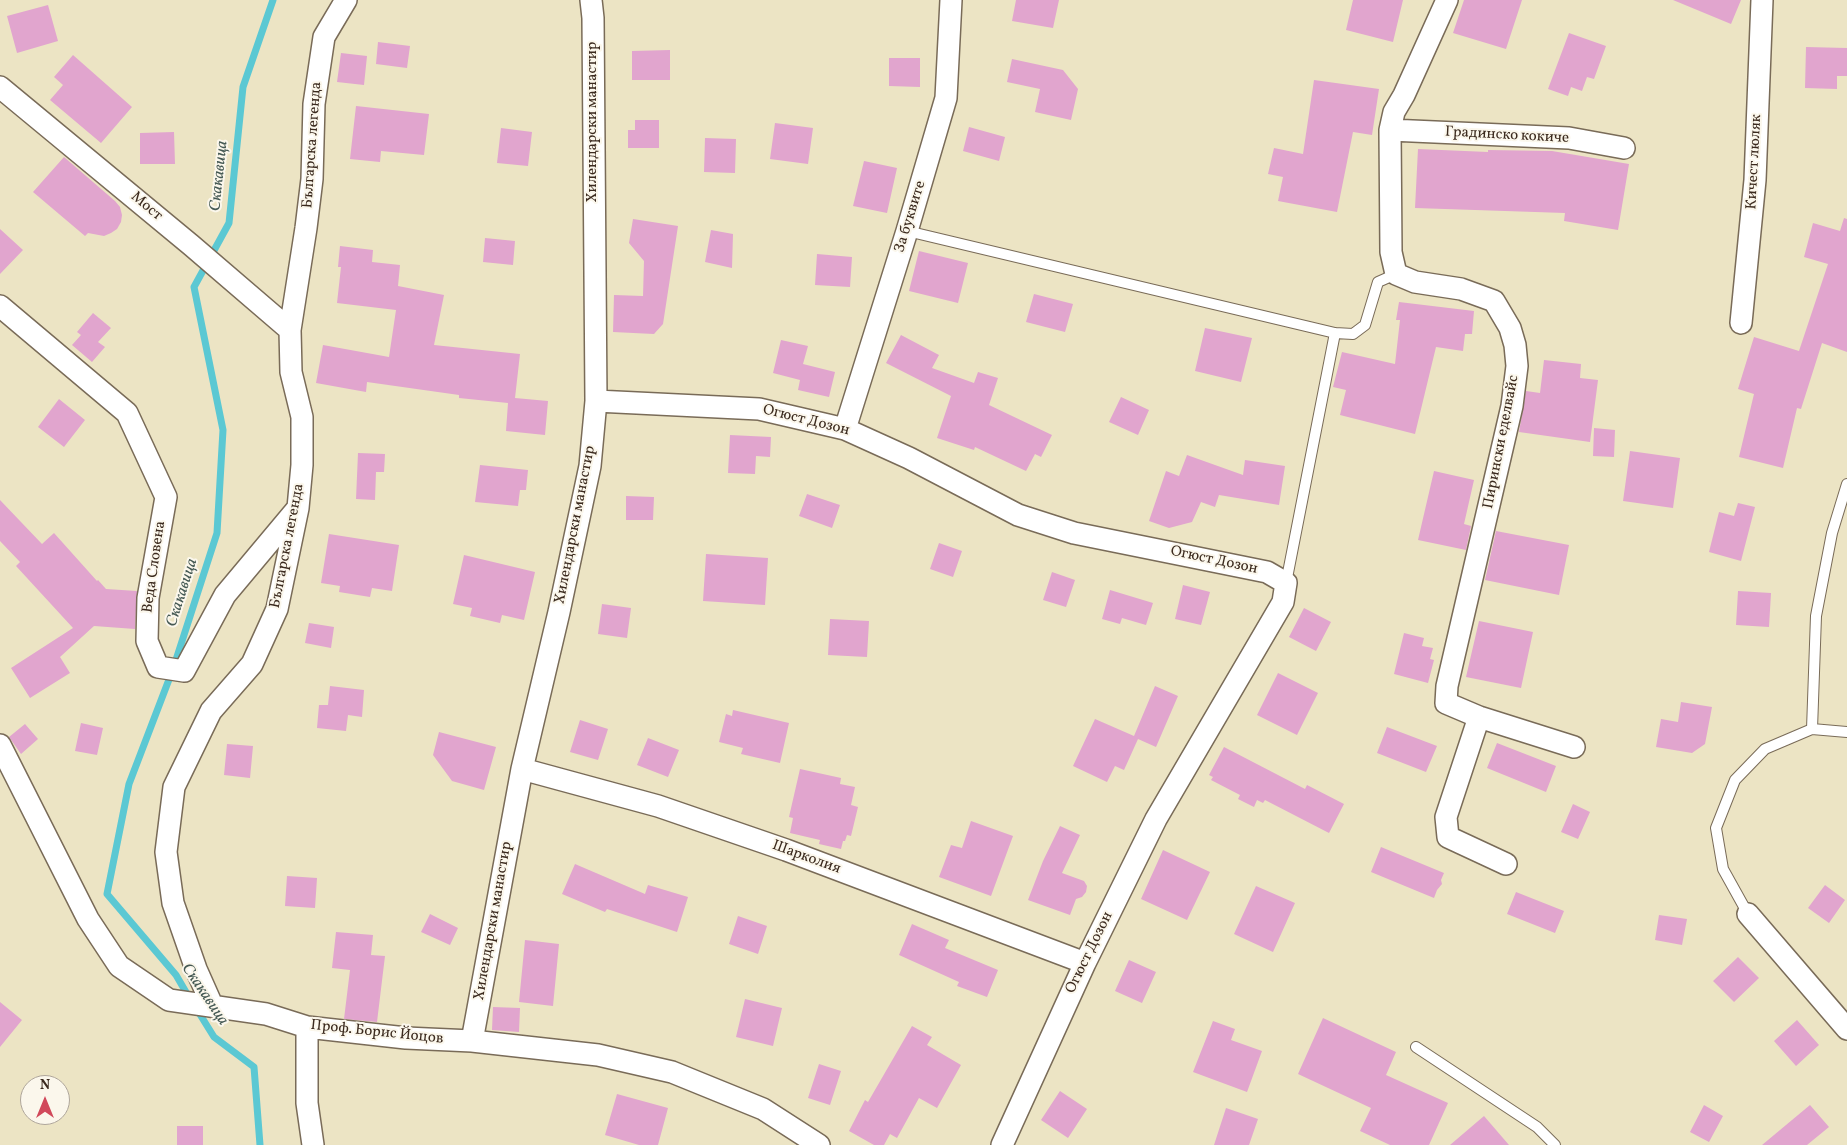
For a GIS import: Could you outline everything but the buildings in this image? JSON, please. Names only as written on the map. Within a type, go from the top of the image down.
[{"type":"street","name":"Българска легенда","points":[[212,1005],[196,969],[173,903],[166,852],[174,787],[211,711],[252,664],[277,609],[298,508],[302,465],[302,417],[291,372],[290,330],[312,179],[314,104],[324,37],[346,0]]},
{"type":"street","name":"Хилендарски манастир","points":[[472,1041],[522,769],[559,612],[590,466],[596,401],[591,0]]},
{"type":"street","name":"За буквите","points":[[844,429],[907,231],[946,98],[951,0]]},
{"type":"street","points":[[1396,274],[1391,252],[1390,130],[1394,112],[1404,95],[1447,0]]},
{"type":"street","name":"Кичест люляк","points":[[1741,323],[1755,180],[1762,0]]},
{"type":"street","name":"Мост","points":[[0,86],[290,330]]},
{"type":"street","name":"Градинско кокиче","points":[[1390,130],[1569,138],[1624,148]]},
{"type":"street","name":"Пирински еделвайс","points":[[1396,274],[1415,282],[1461,290],[1494,301],[1510,328],[1515,345],[1517,366],[1512,406],[1446,686],[1446,703],[1479,717]]},
{"type":"street","name":"Веда Словена","points":[[0,306],[127,413],[166,497],[148,598],[147,641],[158,667],[184,671],[225,595],[298,508]]},
{"type":"street","name":"Огюст Дозон","points":[[596,401],[759,409],[844,429],[909,458],[1018,516],[1074,533],[1267,572],[1286,583],[1283,602],[1156,819],[1085,963],[1002,1145]]},
{"type":"street","points":[[1506,864],[1448,837],[1446,817],[1479,717],[1574,747]]},
{"type":"street","name":"Проф. Борис Йоцов","points":[[0,745],[7,775],[88,919],[119,966],[169,1000],[266,1014],[307,1027],[406,1038],[472,1041],[598,1055],[672,1072],[763,1109],[819,1145]]},
{"type":"street","name":"Шарколия","points":[[522,769],[658,806],[786,850],[1085,963]]},
{"type":"street","points":[[1748,914],[1847,1029]]},
{"type":"street","points":[[307,1027],[307,1103],[313,1145]]},
{"type":"lane","points":[[907,231],[1335,333],[1353,334],[1365,325],[1378,282],[1396,274]]},
{"type":"lane","points":[[1286,583],[1335,333]]},
{"type":"lane","points":[[1812,729],[1816,616],[1832,533],[1847,484]]},
{"type":"lane","points":[[1748,914],[1723,869],[1716,828],[1735,780],[1765,749],[1812,729],[1847,732]]},
{"type":"lane","points":[[1416,1047],[1537,1127],[1555,1145]]},
{"type":"waterway","name":"Скакавица","points":[[190,999],[176,975],[107,894],[129,784],[173,669],[217,533],[223,430],[194,287],[229,223],[243,87],[273,0]]},
{"type":"waterway","name":"Скакавица","points":[[196,1008],[214,1037],[254,1067],[260,1145]]}]
